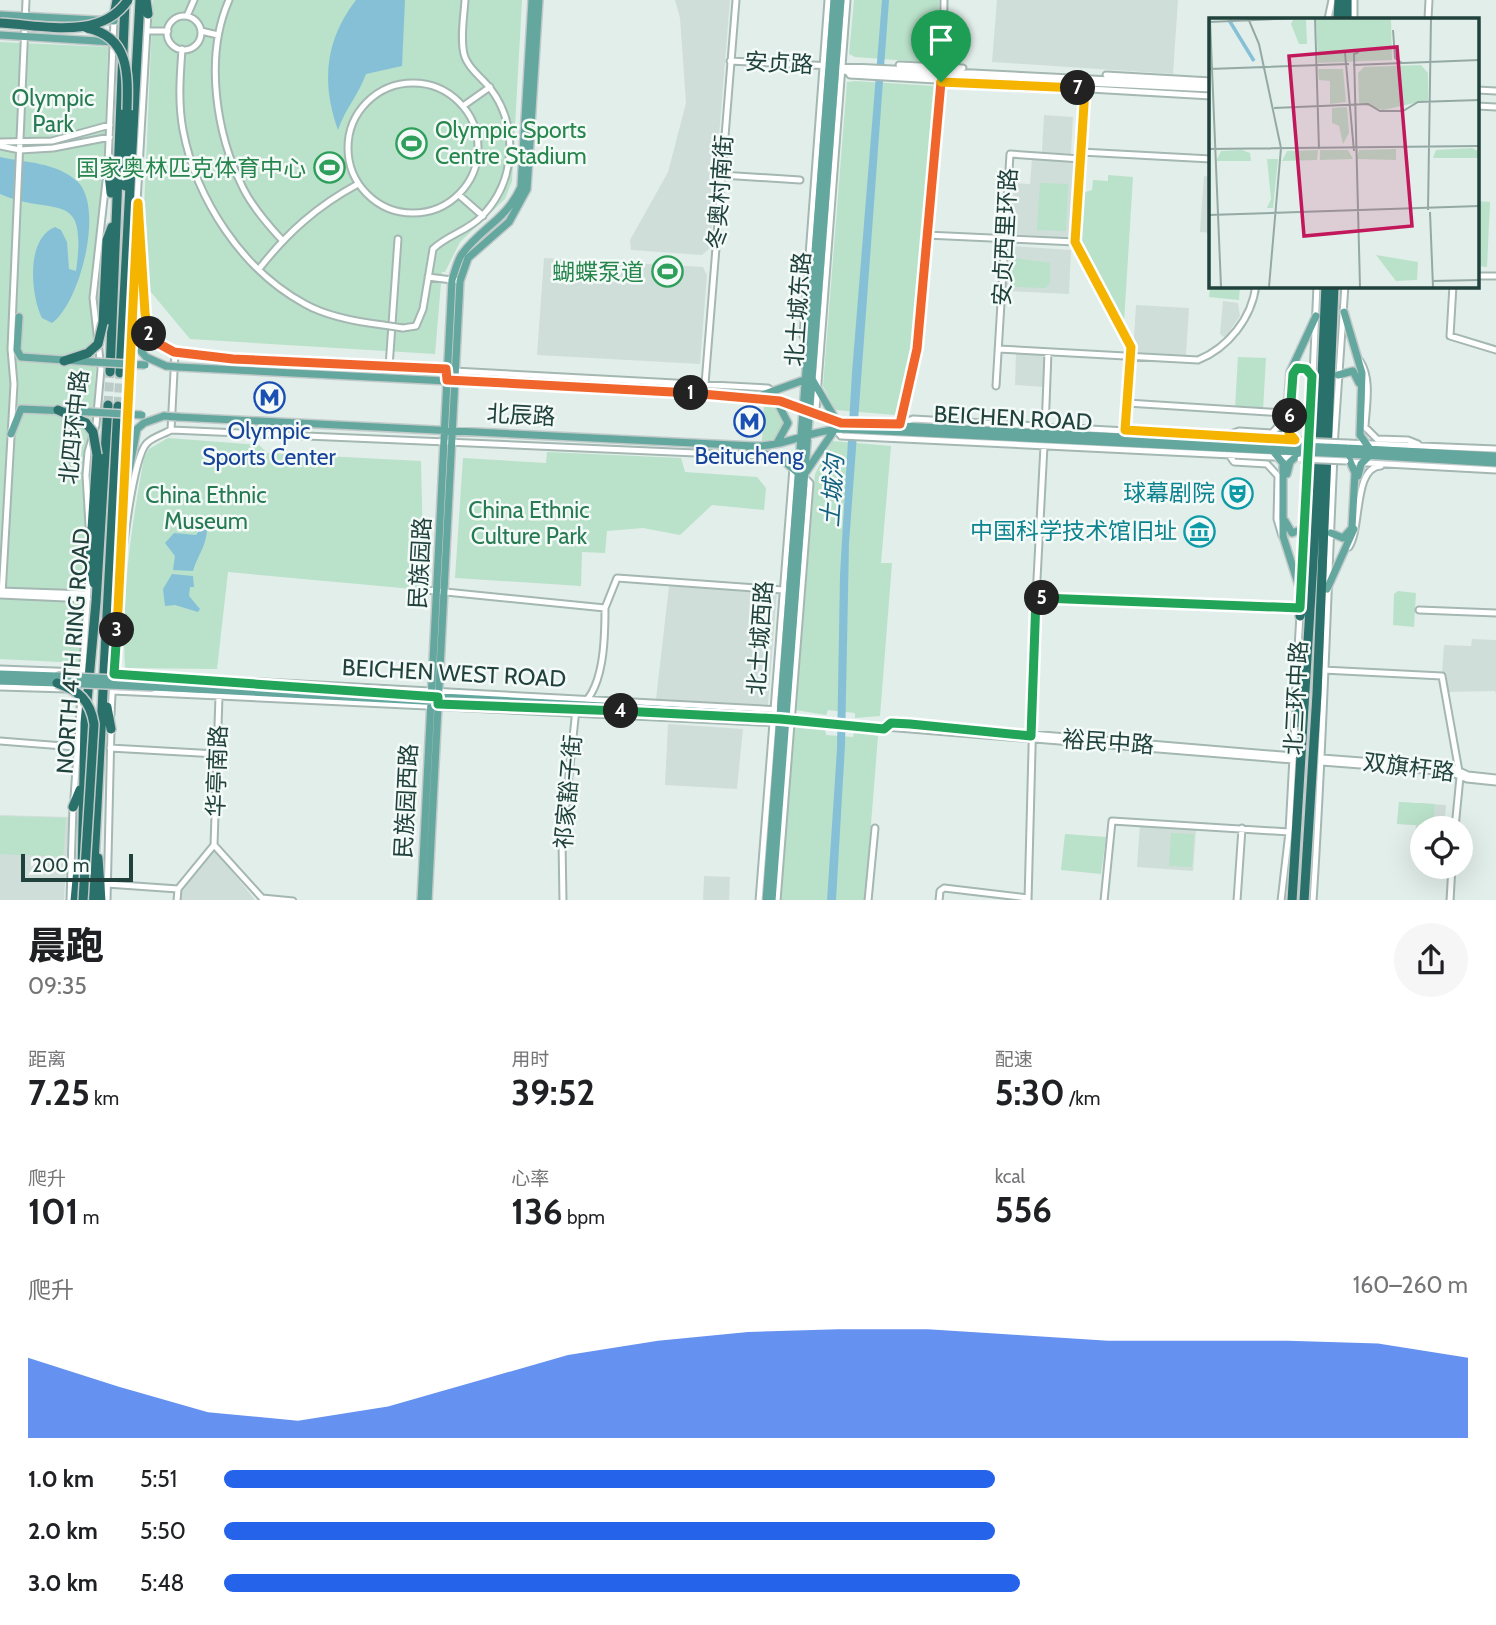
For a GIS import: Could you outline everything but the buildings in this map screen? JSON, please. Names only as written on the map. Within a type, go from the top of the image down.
[{"type":"highway","points":[[115,0],[115,16]]},
{"type":"highway","points":[[85,27],[110,20],[126,0]]},
{"type":"highway","points":[[126,0],[115,220],[115,372],[140,0]]},
{"type":"highway","points":[[147,0],[148,14]]},
{"type":"highway","points":[[0,23],[85,27],[104,33],[120,49],[128,75],[123,174],[127,216]]},
{"type":"highway","points":[[64,361],[88,353],[97,344],[103,323],[107,240],[115,220],[108,164]]},
{"type":"highway","points":[[1283,900],[1293,833],[1316,574],[1325,394],[1326,287]]},
{"type":"highway","points":[[1325,394],[1334,287]]},
{"type":"highway","points":[[1325,394],[1338,375]]},
{"type":"highway","points":[[1312,376],[1325,394]]},
{"type":"highway","name":"NORTH 4TH RING ROAD","points":[[83,900],[80,846],[91,598],[113,405],[107,606],[108,691],[92,900]]},
{"type":"highway","points":[[58,410],[86,423],[93,432],[97,455],[90,558],[91,598]]},
{"type":"highway","points":[[1320,516],[1331,533]]},
{"type":"highway","points":[[1306,528],[1320,516]]},
{"type":"highway","points":[[107,606],[120,573]]},
{"type":"highway","points":[[1300,612],[1316,574]]},
{"type":"highway","points":[[1316,574],[1326,616]]},
{"type":"highway","points":[[1304,900],[1314,737],[1316,574]]},
{"type":"highway","points":[[57,679],[83,696],[89,704],[93,724],[83,900]]},
{"type":"highway","points":[[108,691],[111,729]]},
{"type":"highway","points":[[1314,737],[1322,691]]},
{"type":"highway","points":[[1295,701],[1302,740]]},
{"type":"highway","points":[[74,807],[82,782]]},
{"type":"highway","points":[[1292,900],[1293,833]]},
{"type":"highway","points":[[96,835],[101,900]]},
{"type":"highway","points":[[75,900],[80,846]]},
{"type":"highway","points":[[1305,880],[1312,900]]},
{"type":"main road","points":[[451,380],[446,369],[460,256],[500,220],[512,206],[521,187],[532,0]]},
{"type":"main road","points":[[451,380],[456,370],[456,281],[468,258],[509,222],[527,189],[539,0]]},
{"type":"main road","name":"北土城东路","points":[[834,0],[838,68]]},
{"type":"main road","name":"北土城东路","points":[[808,379],[807,343],[838,68],[841,0]]},
{"type":"main road","points":[[113,42],[0,35],[5,26],[0,16],[47,19],[115,16]]},
{"type":"main road","points":[[47,19],[41,23],[40,32],[47,37]]},
{"type":"main road","points":[[134,253],[140,349],[146,357],[166,366]]},
{"type":"main road","name":"北土城东路","points":[[806,411],[814,272]]},
{"type":"main road","points":[[1327,589],[1349,547],[1354,530],[1358,473],[1368,450],[1360,435],[1362,373],[1344,312]]},
{"type":"main road","name":"北辰路","points":[[16,314],[17,351],[26,359],[775,396],[839,427],[861,430],[900,424],[1045,436],[1124,433],[1299,449]]},
{"type":"main road","points":[[1301,593],[1283,536],[1284,470],[1273,447],[1286,428],[1290,372],[1316,316]]},
{"type":"main road","points":[[1299,449],[1289,433],[1293,374],[1301,368],[1310,371],[1312,376]]},
{"type":"main road","points":[[1331,533],[1343,538],[1352,528],[1355,473],[1348,452],[1358,428],[1359,381],[1353,371],[1338,375]]},
{"type":"main road","points":[[776,444],[788,423],[775,396],[808,379],[818,389],[839,427],[799,471]]},
{"type":"main road","name":"民族园路","points":[[435,700],[451,380]]},
{"type":"main road","name":"北辰路","points":[[11,434],[19,410],[29,408],[745,446],[776,444],[839,427]]},
{"type":"main road","points":[[799,471],[806,411]]},
{"type":"main road","points":[[121,512],[137,429],[144,423],[164,416]]},
{"type":"main road","name":"BEICHEN ROAD","points":[[861,430],[1273,447]]},
{"type":"main road","name":"北土城西路","points":[[766,900],[804,435]]},
{"type":"main road","points":[[745,446],[783,461],[799,471]]},
{"type":"main road","points":[[1299,449],[1496,456]]},
{"type":"main road","points":[[1299,449],[1287,470],[1285,526],[1288,531],[1297,533],[1306,528]]},
{"type":"main road","points":[[1368,450],[1496,463]]},
{"type":"main road","points":[[0,671],[57,679]]},
{"type":"main road","points":[[0,681],[57,679],[153,684]]},
{"type":"main road","points":[[257,682],[267,687]]},
{"type":"main road","name":"BEICHEN WEST ROAD","points":[[153,684],[267,687],[294,694],[371,699],[585,702],[779,717]]},
{"type":"main road","name":"BEICHEN WEST ROAD","points":[[153,684],[256,693],[435,700],[576,711],[720,718],[779,717]]},
{"type":"main road","points":[[294,694],[304,685]]},
{"type":"main road","points":[[256,693],[266,698]]},
{"type":"main road","points":[[371,699],[383,704]]},
{"type":"main road","name":"民族园西路","points":[[421,900],[435,700]]},
{"type":"main road","name":"民族园西路","points":[[428,900],[435,700]]},
{"type":"main road","name":"北土城西路","points":[[775,900],[779,717]]},
{"type":"street","points":[[26,0],[10,461],[1,593],[91,598],[79,690],[69,900]]},
{"type":"street","points":[[187,16],[194,0]]},
{"type":"street","points":[[229,0],[218,35],[216,96],[223,130],[243,188],[261,216],[282,240]]},
{"type":"street","points":[[182,49],[179,94],[190,161],[217,216],[259,270],[307,305],[354,321],[403,328],[416,326],[433,249],[465,232],[483,216],[505,180],[509,159],[508,120],[490,87],[463,53],[465,0]]},
{"type":"street","name":"冬奥村南街","points":[[705,384],[736,0]]},
{"type":"street","name":"北土城东路","points":[[828,0],[838,68]]},
{"type":"street","name":"北土城东路","points":[[806,411],[816,409],[818,389],[838,68],[847,0]]},
{"type":"street","points":[[900,424],[917,349],[942,74],[944,0]]},
{"type":"street","points":[[1328,18],[1330,0]]},
{"type":"street","points":[[1428,18],[1429,0]]},
{"type":"street","name":"北四环中路","points":[[108,691],[114,674],[120,573],[148,14]]},
{"type":"street","name":"北四环中路","points":[[90,558],[86,475],[99,406],[101,369],[93,298],[108,164],[115,16]]},
{"type":"street","points":[[187,16],[197,21],[201,31],[196,45],[182,49],[170,41],[168,31],[177,18],[187,16]]},
{"type":"street","points":[[147,31],[168,31]]},
{"type":"street","points":[[201,31],[218,35]]},
{"type":"street","name":"安贞路","points":[[730,61],[838,68]]},
{"type":"street","points":[[838,68],[850,75],[868,69]]},
{"type":"street","points":[[838,68],[1137,86],[1209,85]]},
{"type":"street","points":[[890,71],[912,80],[942,74]]},
{"type":"street","points":[[890,71],[903,74],[1072,80],[1120,78],[1209,85]]},
{"type":"street","points":[[903,74],[912,80]]},
{"type":"street","points":[[1072,80],[1085,89],[1209,96]]},
{"type":"street","points":[[421,83],[442,90],[463,106],[474,126],[478,148],[475,170],[459,195],[440,208],[410,214],[380,205],[358,184],[348,158],[349,136],[356,116],[374,95],[399,84],[421,83]]},
{"type":"street","points":[[1131,91],[1137,86]]},
{"type":"street","points":[[463,106],[490,87]]},
{"type":"street","points":[[1085,89],[1075,242],[1131,347],[1124,433]]},
{"type":"street","points":[[1478,90],[1496,92]]},
{"type":"street","points":[[1478,106],[1496,107]]},
{"type":"street","points":[[20,147],[52,141],[110,124]]},
{"type":"street","points":[[0,144],[53,148],[110,137]]},
{"type":"street","name":"安贞西里环路","points":[[996,386],[1010,154],[1209,159]]},
{"type":"street","points":[[721,175],[800,180]]},
{"type":"street","points":[[259,270],[282,240],[323,202],[358,184]]},
{"type":"street","points":[[459,195],[483,216]]},
{"type":"street","points":[[120,573],[128,510],[141,453],[147,443],[171,430],[174,352],[152,340],[147,330],[138,203]]},
{"type":"street","points":[[926,235],[1075,242]]},
{"type":"street","points":[[389,367],[398,239]]},
{"type":"street","points":[[1478,276],[1496,275]]},
{"type":"street","points":[[428,277],[456,281]]},
{"type":"street","points":[[998,349],[1198,360],[1212,354],[1236,331],[1255,287]]},
{"type":"street","name":"北三环中路","points":[[1293,833],[1295,701],[1317,287]]},
{"type":"street","name":"北三环中路","points":[[1312,900],[1322,760],[1322,691],[1345,287]]},
{"type":"street","points":[[1453,287],[1450,336],[1496,350]]},
{"type":"street","name":"北辰路","points":[[174,352],[233,359],[768,388],[775,396]]},
{"type":"street","points":[[939,900],[940,891],[944,888],[1028,899],[1036,598],[1048,352]]},
{"type":"street","points":[[1229,435],[1239,431],[1272,433],[1285,421],[1289,363],[1296,356]]},
{"type":"street","points":[[1357,357],[1366,370],[1365,427],[1377,439],[1408,440],[1421,445]]},
{"type":"street","points":[[1127,403],[1285,413]]},
{"type":"street","name":"北辰路","points":[[171,430],[449,440],[765,456]]},
{"type":"street","name":"北辰路","points":[[1124,433],[1281,438],[1299,449]]},
{"type":"street","name":"北辰路","points":[[1045,436],[1229,455],[1279,457],[1299,449]]},
{"type":"street","points":[[1348,452],[1421,445],[1496,449]]},
{"type":"street","points":[[1348,452],[1364,463],[1496,470]]},
{"type":"street","points":[[1229,455],[1234,462],[1267,464],[1278,476],[1277,519],[1283,536]]},
{"type":"street","points":[[0,458],[10,461]]},
{"type":"street","points":[[0,464],[10,461]]},
{"type":"street","points":[[1349,547],[1357,530],[1363,478],[1376,466],[1419,465]]},
{"type":"street","name":"北土城西路","points":[[779,717],[783,590],[799,471]]},
{"type":"street","name":"北土城西路","points":[[759,900],[779,717],[810,484],[799,471]]},
{"type":"street","points":[[585,702],[605,658],[606,608],[617,578],[783,590]]},
{"type":"street","points":[[426,590],[606,608]]},
{"type":"street","points":[[1036,598],[1300,612]]},
{"type":"street","points":[[1419,610],[1496,614]]},
{"type":"street","points":[[1324,670],[1442,676],[1460,774],[1456,816]]},
{"type":"street","points":[[0,671],[81,672]]},
{"type":"street","name":"BEICHEN WEST ROAD","points":[[114,674],[304,685],[435,700]]},
{"type":"street","points":[[133,692],[134,675]]},
{"type":"street","points":[[0,687],[79,690]]},
{"type":"street","name":"BEICHEN WEST ROAD","points":[[108,691],[266,698],[294,694],[383,704],[435,700]]},
{"type":"street","name":"华亭南路","points":[[214,845],[219,696]]},
{"type":"street","name":"祁家豁子街","points":[[563,900],[562,842],[576,711],[585,702]]},
{"type":"street","name":"BEICHEN WEST ROAD","points":[[779,717],[829,723]]},
{"type":"street","name":"裕民中路","points":[[829,723],[1294,758]]},
{"type":"street","points":[[107,900],[111,729]]},
{"type":"street","points":[[0,741],[76,747]]},
{"type":"street","points":[[110,748],[218,754]]},
{"type":"street","points":[[1322,760],[1450,772],[1496,780]]},
{"type":"street","points":[[1104,900],[1112,821],[1293,833]]},
{"type":"street","points":[[869,900],[875,828]]},
{"type":"street","points":[[1237,900],[1242,828]]},
{"type":"street","points":[[177,900],[178,889],[214,845],[262,898],[283,900]]},
{"type":"street","points":[[1450,900],[1451,879]]},
{"type":"street","points":[[107,884],[178,889]]},
{"type":"shaded area","points":[[675,0],[730,0],[710,248],[702,255],[631,250],[630,240],[668,172],[686,103],[680,18]]},
{"type":"shaded area","points":[[997,0],[1178,0],[1173,74],[992,62]]},
{"type":"shaded area","points":[[1044,115],[1073,117],[1071,154],[1042,152]]},
{"type":"shaded area","points":[[1032,158],[1077,161],[1072,238],[1010,234],[1013,183],[1030,184]]},
{"type":"shaded area","points":[[1204,176],[1209,177],[1209,233],[1200,232]]},
{"type":"shaded area","points":[[1012,246],[1071,250],[1069,294],[1005,291],[1007,252]]},
{"type":"shaded area","points":[[544,258],[703,267],[707,275],[700,364],[537,355]]},
{"type":"shaded area","points":[[1223,301],[1238,303],[1240,316],[1225,338],[1220,334]]},
{"type":"shaded area","points":[[1136,305],[1189,308],[1186,355],[1133,352]]},
{"type":"shaded area","points":[[1016,352],[1046,354],[1044,387],[1015,385]]},
{"type":"shaded area","points":[[669,586],[777,592],[768,705],[656,699]]},
{"type":"shaded area","points":[[1472,639],[1496,640],[1496,694],[1495,691],[1446,692],[1442,674],[1444,645],[1471,646]]},
{"type":"shaded area","points":[[668,724],[743,729],[737,789],[665,785]]},
{"type":"shaded area","points":[[1399,802],[1446,805],[1445,816],[1410,816],[1410,825],[1397,824]]},
{"type":"shaded area","points":[[0,815],[69,817],[64,900],[0,900]]},
{"type":"shaded area","points":[[1140,824],[1196,829],[1193,871],[1137,867]]},
{"type":"shaded area","points":[[215,850],[255,900],[179,900],[180,890]]},
{"type":"shaded area","points":[[704,876],[730,877],[729,900],[703,900]]},
{"type":"green space","name":"国家奥林匹克体育中心","points":[[153,0],[522,0],[512,181],[505,199],[460,242],[445,272],[442,272],[435,354],[190,339],[145,285],[144,209]]},
{"type":"green space","points":[[854,0],[939,0],[937,63],[855,57],[849,54]]},
{"type":"green space","name":"Olympic Park","points":[[0,42],[108,47],[98,333],[79,663],[0,659]]},
{"type":"green space","points":[[847,82],[935,86],[911,345],[896,415],[835,410],[823,386]]},
{"type":"green space","points":[[1108,175],[1133,177],[1124,322],[1079,241],[1082,193],[1092,190],[1093,180],[1108,181]]},
{"type":"green space","points":[[1040,183],[1068,184],[1066,231],[1037,230]]},
{"type":"green space","points":[[1478,201],[1490,202],[1487,267],[1478,266]]},
{"type":"green space","points":[[1014,258],[1050,263],[1050,283],[1046,288],[1014,287],[1009,283],[1009,263]]},
{"type":"green space","name":"蝴蝶泵道","points":[[657,263],[679,265],[677,282],[656,280]]},
{"type":"green space","points":[[1210,287],[1240,287],[1239,300],[1209,297]]},
{"type":"green space","points":[[1238,357],[1266,358],[1263,410],[1235,408]]},
{"type":"green space","points":[[764,402],[777,404],[786,418],[776,440],[762,441]]},
{"type":"green space","name":"China Ethnic Museum","points":[[168,438],[259,445],[267,453],[421,461],[424,590],[228,572],[217,669],[125,668],[124,615],[128,563],[144,458],[149,449]]},
{"type":"green space","points":[[832,441],[891,446],[881,563],[892,563],[880,716],[855,718],[855,713],[828,710],[826,715],[796,710],[815,474]]},
{"type":"green space","name":"China Ethnic Culture Park","points":[[547,452],[681,458],[685,472],[757,477],[766,488],[764,510],[712,505],[680,535],[643,528],[607,531],[605,553],[582,552],[581,586],[455,578],[463,458],[546,463]]},
{"type":"green space","points":[[1398,591],[1416,593],[1414,627],[1393,625],[1394,594]]},
{"type":"green space","points":[[795,725],[825,729],[826,735],[853,737],[854,732],[878,736],[865,900],[780,900]]},
{"type":"green space","points":[[1399,802],[1435,804],[1434,816],[1410,816],[1410,825],[1397,824]]},
{"type":"green space","points":[[0,816],[66,818],[63,857],[0,854]]},
{"type":"green space","points":[[1171,833],[1194,834],[1192,867],[1169,866]]},
{"type":"green space","points":[[1065,834],[1106,837],[1101,874],[1061,870]]},
{"type":"water","points":[[356,0],[405,0],[402,66],[366,74],[338,130],[329,95],[329,62],[338,31]]},
{"type":"water","points":[[882,0],[889,0],[849,543],[845,745],[836,900],[827,900],[837,749],[840,575],[852,373]]},
{"type":"water","points":[[0,157],[59,170],[77,181],[85,194],[89,211],[86,254],[72,296],[52,323],[42,318],[35,296],[35,255],[45,233],[55,227],[61,230],[67,242],[69,269],[76,271],[77,226],[72,216],[63,210],[0,194]]},
{"type":"water","points":[[202,527],[207,527],[206,540],[193,571],[173,570],[175,556],[165,543],[174,533],[196,535]]},
{"type":"water","points":[[172,574],[193,576],[194,587],[190,587],[189,596],[200,609],[198,612],[175,605],[165,606],[163,589]]},
{"type":"tunnel","points":[[108,405],[110,372]]},
{"type":"tunnel","points":[[118,406],[120,373]]},
{"type":"place","name":"Olympic Sports Centre Stadium","points":[[412,143]]},
{"type":"place","name":"国家奥林匹克体育中心","points":[[329,168]]},
{"type":"place","name":"蝴蝶泵道","points":[[667,272]]},
{"type":"place","name":"Olympic Sports Center","points":[[269,397]]},
{"type":"place","name":"Beitucheng","points":[[749,422]]},
{"type":"place","name":"球幕剧院","points":[[1238,493]]},
{"type":"place","name":"中国科学技术馆旧址","points":[[1200,531]]},
{"type":"route","points":[[941,82],[1085,89],[1075,242],[1131,347],[1125,430],[1295,440],[1289,433],[1293,374],[1297,368],[1310,371],[1312,376],[1306,528],[1300,608],[1036,598],[1031,736],[910,724],[891,723],[884,729],[774,718],[438,704],[438,697],[267,687],[257,682],[114,674],[138,203],[147,330],[152,340],[174,352],[233,359],[446,369],[447,380],[755,397],[780,401],[841,423],[900,424],[912,382],[917,349],[941,82]]},
{"type":"water label","name":"土城沟","points":[[832,491]]}]
